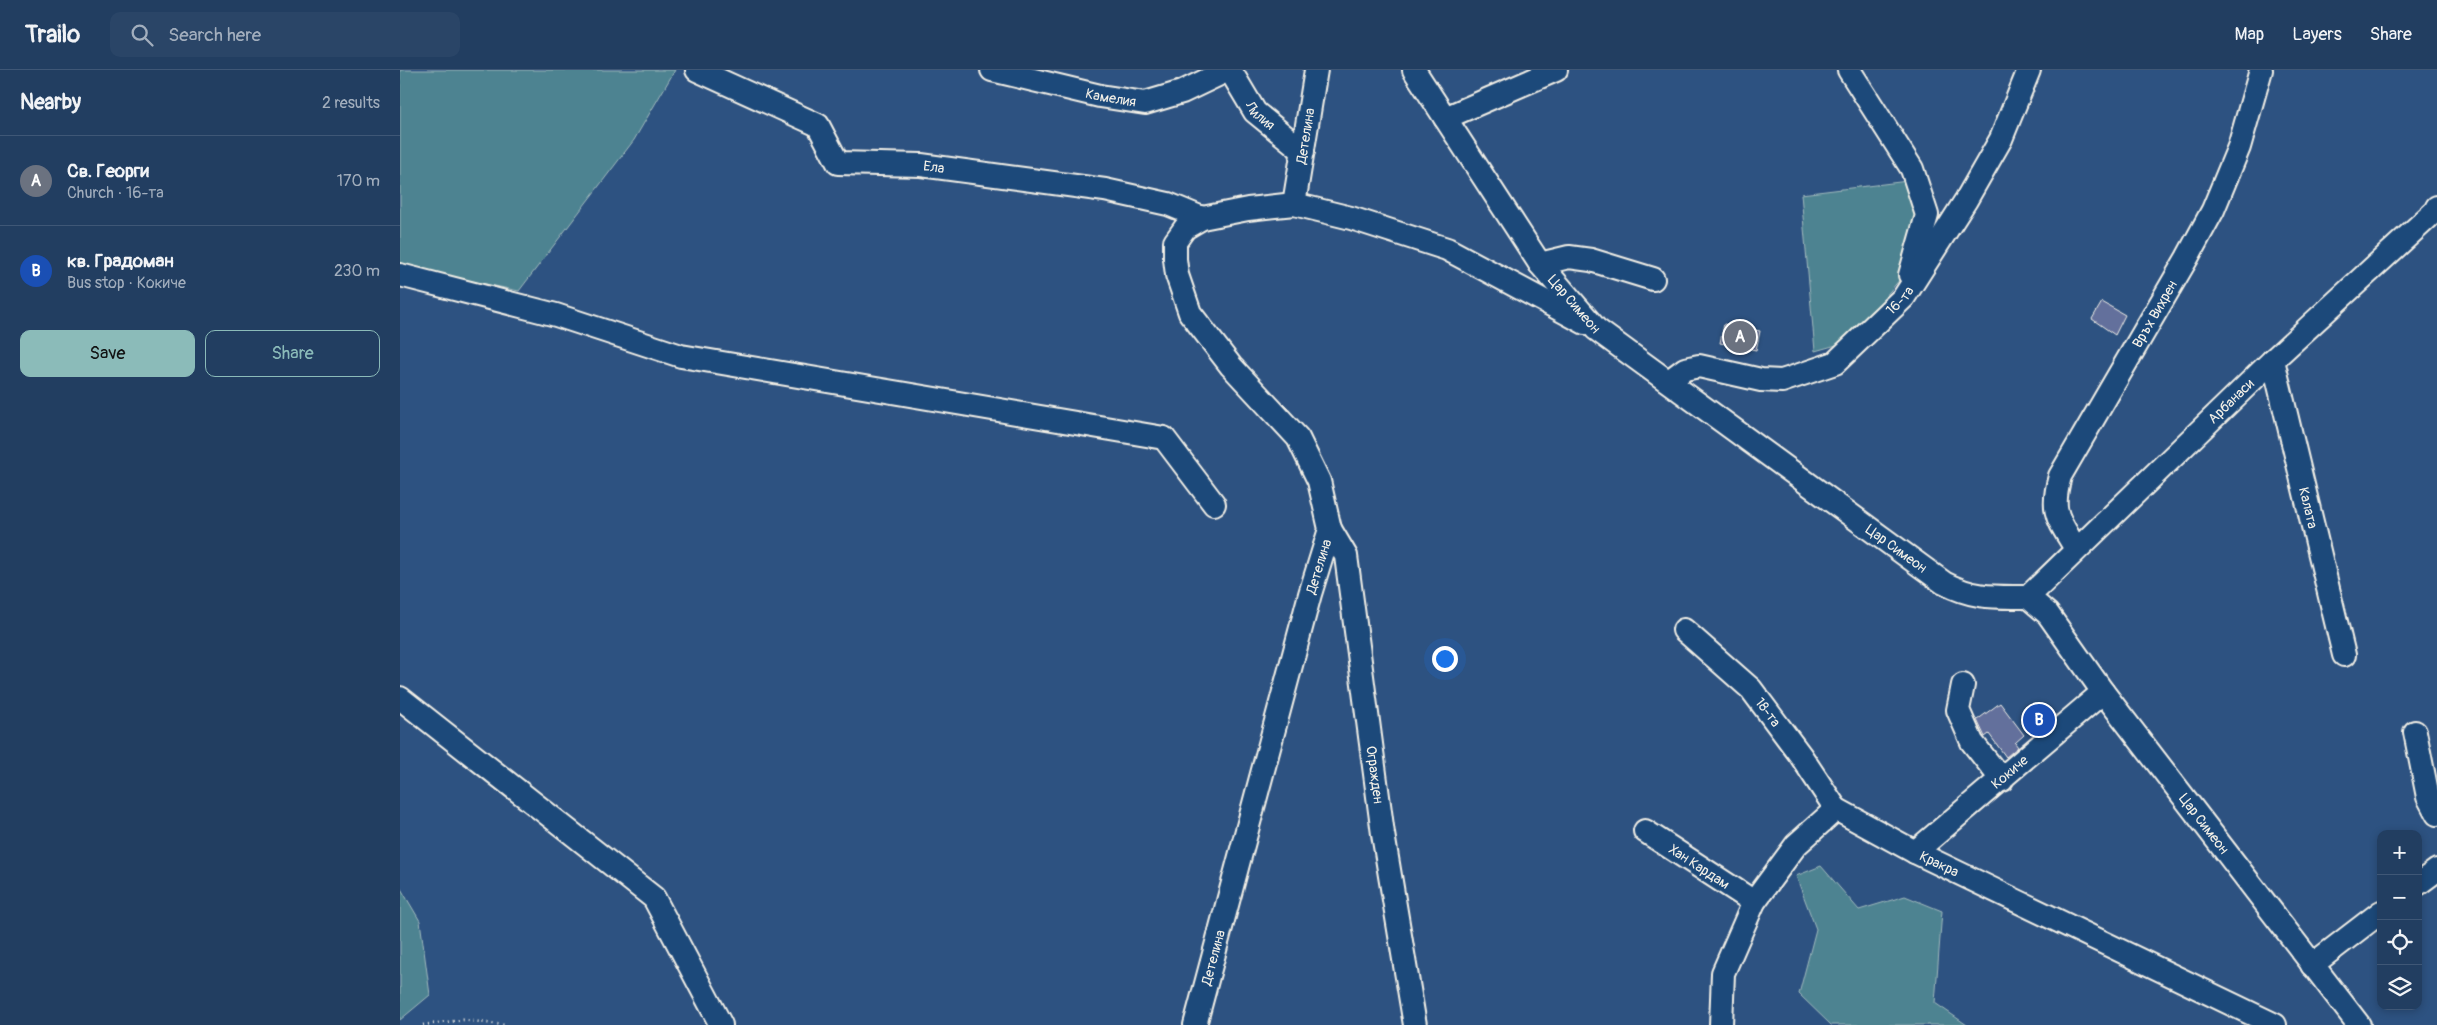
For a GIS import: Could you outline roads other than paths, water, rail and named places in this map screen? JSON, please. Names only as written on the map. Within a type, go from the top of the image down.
[{"type":"street","name":"Ела","points":[[697,70],[818,125],[838,163],[921,165],[1105,190],[1168,204],[1202,218]]},
{"type":"street","name":"Камелия","points":[[992,70],[1100,96],[1145,103],[1182,92],[1229,70]]},
{"type":"street","name":"Лилия","points":[[1229,70],[1255,112],[1303,151]]},
{"type":"street","name":"Детелина","points":[[1294,204],[1316,70]]},
{"type":"street","name":"Цар Симеон","points":[[1414,70],[1540,264],[1596,329],[1944,584],[1965,594],[1992,597],[2028,597],[2048,614],[2103,692],[2359,1025]]},
{"type":"street","points":[[1850,70],[1912,169],[1927,215],[1904,297]]},
{"type":"street","name":"16-та","points":[[1669,381],[1685,369],[1699,366],[1762,380],[1782,381],[1835,363],[1904,297],[1966,200],[2001,139],[2029,70]]},
{"type":"street","name":"Връх Вихрен","points":[[2076,549],[2056,515],[2054,497],[2060,476],[2213,210],[2239,147],[2260,70]]},
{"type":"street","points":[[1445,118],[1550,71]]},
{"type":"street","name":"Детелина","points":[[1195,1025],[1310,594],[1330,529],[1319,481],[1298,438],[1231,366],[1190,313],[1177,275],[1175,242],[1185,228],[1202,218],[1248,209],[1294,204],[1351,218],[1447,248],[1596,329]]},
{"type":"street","name":"Арбанаси","points":[[2028,597],[2273,360],[2435,211],[2437,207]]},
{"type":"street","points":[[1540,264],[1569,257],[1591,260],[1653,279]]},
{"type":"street","points":[[400,275],[556,316],[681,356],[1164,438],[1214,504]]},
{"type":"street","name":"Калата","points":[[2273,360],[2344,655]]},
{"type":"street","name":"Огражден","points":[[1330,529],[1346,556],[1383,834],[1415,1025]]},
{"type":"street","name":"18-та","points":[[1684,630],[1751,689],[1801,756],[1836,809]]},
{"type":"street","points":[[1963,685],[1958,710],[1972,742],[2002,780]]},
{"type":"street","name":"Кокиче","points":[[1915,852],[2002,780],[2103,692]]},
{"type":"street","points":[[400,698],[654,898],[721,1025]]},
{"type":"street","points":[[2415,732],[2433,806]]},
{"type":"street","points":[[1720,1025],[1723,973],[1754,902],[1796,845],[1836,809]]},
{"type":"street","name":"Кракра","points":[[1836,809],[1915,852],[2267,1024]]},
{"type":"street","name":"Хан Кардам","points":[[1645,831],[1754,902]]},
{"type":"street","points":[[2422,881],[2437,870]]},
{"type":"street","points":[[2312,964],[2377,915]]},
{"type":"place","name":"Св. Георги","points":[[1740,337]]},
{"type":"place","name":"кв. Градоман","points":[[2039,720]]}]
